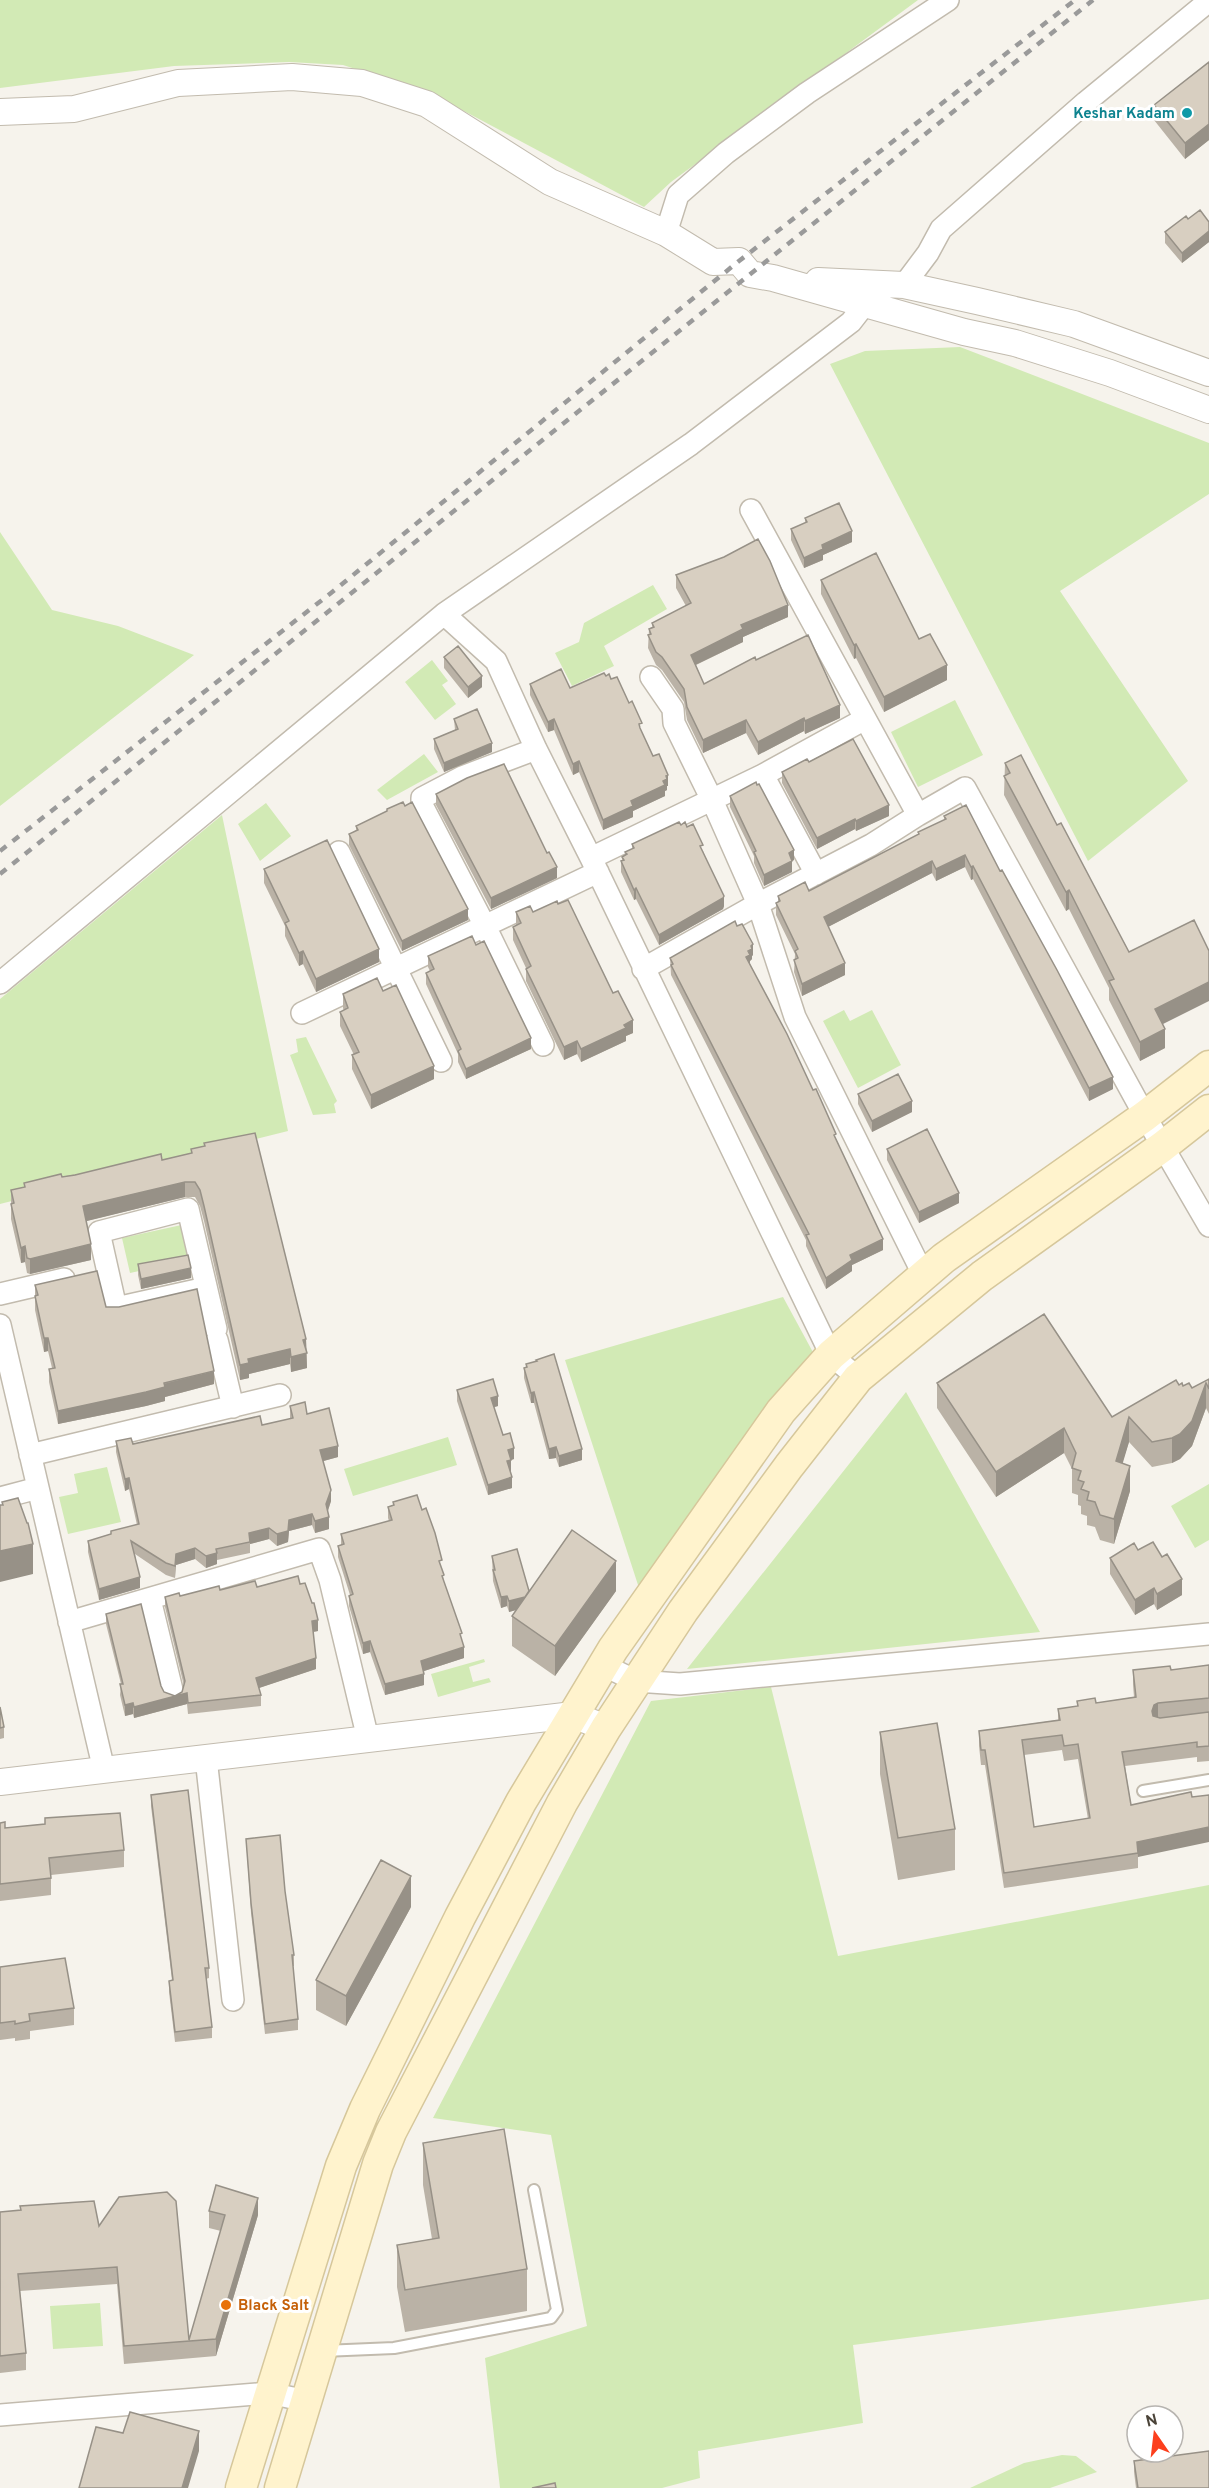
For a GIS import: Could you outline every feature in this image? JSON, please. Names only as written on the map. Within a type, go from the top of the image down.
[{"type":"main road","points":[[241,2488],[341,2166],[364,2109],[460,1917],[521,1802],[603,1665],[781,1411],[831,1355],[923,1274],[1145,1116],[1209,1066]]},
{"type":"main road","points":[[280,2488],[378,2164],[391,2132],[561,1803],[606,1728],[683,1611],[782,1475],[858,1378],[982,1276],[1162,1147],[1209,1110]]},
{"type":"street","points":[[666,233],[678,195],[726,153],[807,93],[948,0]]},
{"type":"street","points":[[904,285],[928,254],[941,229],[1086,102],[1209,1]]},
{"type":"street","points":[[0,112],[74,109],[178,83],[292,77],[362,83],[427,104],[550,182],[666,233],[713,262],[739,261],[750,274],[772,278],[1068,360],[1209,410]]},
{"type":"street","points":[[772,278],[904,285],[1074,324],[1209,373]]},
{"type":"street","points":[[0,983],[444,614],[691,444],[851,322],[865,304]]},
{"type":"street","points":[[751,510],[918,815]]},
{"type":"street","points":[[444,614],[496,661],[536,749],[595,865],[643,969],[831,1355],[858,1378]]},
{"type":"street","points":[[651,677],[673,709],[674,723],[712,800],[758,904],[795,1017],[923,1274]]},
{"type":"street","points":[[302,1013],[485,926],[712,800],[865,719]]},
{"type":"street","points":[[536,749],[462,777],[422,798],[422,805],[543,1045]]},
{"type":"street","points":[[762,775],[816,874]]},
{"type":"street","points":[[643,969],[758,904],[871,845],[965,788],[1162,1147],[1209,1226]]},
{"type":"street","points":[[339,852],[441,1060]]},
{"type":"street","points":[[206,1288],[116,1308],[99,1232],[188,1209],[217,1334],[233,1407]]},
{"type":"street","points":[[0,1294],[107,1269]]},
{"type":"street","points":[[0,1325],[104,1770]]},
{"type":"street","points":[[30,1455],[280,1395]]},
{"type":"street","points":[[0,1498],[38,1488]]},
{"type":"street","points":[[69,1622],[320,1549],[330,1580],[368,1739]]},
{"type":"street","points":[[150,1599],[172,1694]]},
{"type":"street","points":[[603,1665],[636,1681],[680,1684],[1209,1634]]},
{"type":"street","points":[[0,1782],[573,1714],[606,1728]]},
{"type":"street","points":[[206,1758],[233,2000]]},
{"type":"street","points":[[0,2415],[269,2393],[307,2401]]},
{"type":"lane","points":[[1143,1791],[1209,1780]]},
{"type":"lane","points":[[323,2351],[394,2348],[551,2318],[557,2310],[534,2190]]},
{"type":"green space","points":[[0,0],[918,0],[671,182],[644,207],[430,93],[343,65],[289,62],[174,66],[0,88]]},
{"type":"green space","points":[[960,347],[1209,443],[1209,494],[1060,591],[1188,781],[1088,861],[830,364],[865,351]]},
{"type":"green space","points":[[0,532],[52,610],[118,626],[194,655],[0,806]]},
{"type":"green space","points":[[653,585],[667,609],[604,646],[614,666],[572,686],[555,653],[579,642],[584,623]]},
{"type":"green space","points":[[432,660],[448,681],[442,685],[456,704],[435,720],[405,682]]},
{"type":"green space","points":[[955,700],[983,755],[918,787],[891,732]]},
{"type":"green space","points":[[424,754],[438,772],[387,800],[377,790]]},
{"type":"green space","points":[[266,803],[291,836],[260,861],[238,824]]},
{"type":"green space","points":[[222,815],[288,1131],[0,1204],[0,999]]},
{"type":"green space","points":[[844,1010],[850,1021],[872,1010],[901,1065],[858,1088],[823,1021]]},
{"type":"green space","points":[[306,1037],[337,1101],[334,1104],[336,1113],[313,1115],[290,1055],[298,1052],[296,1039]]},
{"type":"green space","points":[[186,1224],[194,1259],[130,1273],[122,1238]]},
{"type":"green space","points":[[783,1297],[815,1356],[639,1588],[565,1360]]},
{"type":"green space","points":[[906,1392],[1040,1632],[687,1669]]},
{"type":"green space","points":[[448,1437],[457,1465],[353,1496],[344,1469]]},
{"type":"green space","points":[[107,1467],[121,1522],[68,1534],[59,1497],[78,1493],[74,1474]]},
{"type":"green space","points":[[1209,1484],[1209,1540],[1195,1548],[1171,1506]]},
{"type":"green space","points":[[484,1659],[485,1662],[469,1667],[473,1682],[489,1678],[491,1682],[438,1697],[431,1674]]},
{"type":"green space","points":[[771,1687],[838,1956],[1209,1885],[1209,2299],[853,2345],[863,2423],[698,2451],[700,2478],[662,2488],[500,2488],[485,2358],[587,2326],[551,2135],[433,2118],[651,1701]]},
{"type":"green space","points":[[100,2303],[103,2346],[53,2349],[50,2306]]},
{"type":"green space","points":[[1062,2455],[1076,2456],[1097,2472],[1050,2488],[970,2488],[1024,2463]]},
{"type":"building","name":"Keshar Kadam","points":[[1209,62],[1209,124],[1185,143],[1154,105]]},
{"type":"building","points":[[1200,210],[1209,222],[1209,231],[1182,253],[1165,232],[1186,216],[1188,219]]},
{"type":"building","points":[[839,503],[852,531],[822,545],[823,549],[804,558],[791,529],[807,522],[805,518]]},
{"type":"building","points":[[758,539],[770,561],[788,605],[741,625],[743,629],[691,655],[704,684],[755,657],[756,660],[808,635],[840,705],[805,721],[804,718],[758,742],[746,720],[703,740],[687,707],[684,689],[656,652],[648,635],[651,634],[649,629],[654,627],[652,623],[691,603],[676,575],[724,557]]},
{"type":"building","points":[[876,553],[919,639],[930,634],[947,665],[884,697],[821,580]]},
{"type":"building","points":[[458,646],[482,676],[468,687],[444,657]]},
{"type":"building","points":[[561,669],[570,688],[604,673],[606,676],[609,674],[611,679],[617,677],[629,703],[632,701],[642,723],[639,724],[640,728],[653,756],[659,754],[668,775],[663,781],[665,785],[631,801],[633,806],[603,820],[579,761],[573,764],[554,719],[548,722],[530,684]]},
{"type":"building","points":[[477,709],[492,743],[444,763],[434,739],[458,729],[454,719]]},
{"type":"building","points":[[853,739],[889,805],[817,838],[782,772],[807,759],[809,762]]},
{"type":"building","points":[[1021,755],[1057,825],[1061,823],[1129,952],[1194,920],[1209,951],[1209,982],[1155,1009],[1165,1029],[1140,1042],[1109,981],[1114,979],[1069,890],[1066,892],[1004,776],[1010,773],[1005,763]]},
{"type":"building","points":[[504,764],[547,853],[549,852],[557,867],[491,898],[436,794],[467,778]]},
{"type":"building","points":[[756,782],[794,850],[789,853],[792,861],[764,875],[754,852],[756,851],[730,796]]},
{"type":"building","points":[[403,802],[405,806],[412,802],[468,909],[402,941],[349,834],[358,830],[356,826]]},
{"type":"building","points":[[966,805],[1113,1077],[1089,1088],[973,866],[971,867],[965,855],[936,869],[932,861],[824,917],[845,963],[802,984],[794,960],[798,958],[795,951],[798,949],[776,903],[780,901],[778,896],[805,882],[809,891],[919,834],[918,832],[946,819],[944,816]]},
{"type":"building","points":[[679,822],[681,825],[685,822],[687,827],[693,824],[703,845],[700,846],[724,896],[659,935],[621,861],[624,860],[622,857],[627,854],[625,852],[634,848],[632,844]]},
{"type":"building","points":[[327,840],[379,949],[316,979],[303,951],[299,953],[285,923],[289,921],[264,869]]},
{"type":"building","points":[[568,900],[613,993],[618,991],[633,1020],[624,1025],[626,1028],[581,1049],[577,1041],[564,1047],[526,969],[531,966],[513,927],[521,923],[516,912],[530,906],[533,912],[557,901],[558,904]]},
{"type":"building","points":[[735,921],[737,926],[742,924],[753,944],[752,949],[748,951],[750,955],[746,957],[787,1034],[813,1090],[816,1089],[836,1134],[834,1135],[883,1239],[850,1255],[852,1260],[826,1278],[806,1235],[809,1234],[671,965],[673,964],[670,958]]},
{"type":"building","points":[[472,936],[476,945],[484,941],[531,1038],[466,1069],[458,1051],[461,1049],[426,973],[434,969],[428,956]]},
{"type":"building","points":[[377,978],[383,991],[396,985],[434,1066],[371,1095],[352,1055],[359,1052],[340,1012],[348,1008],[343,994]]},
{"type":"building","points":[[898,1074],[912,1101],[872,1121],[858,1094]]},
{"type":"building","points":[[927,1129],[959,1193],[919,1212],[887,1149]]},
{"type":"building","points":[[255,1133],[306,1339],[303,1340],[307,1353],[291,1357],[290,1349],[248,1359],[249,1363],[240,1365],[204,1206],[200,1190],[195,1182],[185,1182],[83,1206],[91,1244],[30,1259],[27,1258],[25,1246],[21,1248],[11,1204],[14,1203],[11,1190],[25,1187],[24,1183],[61,1174],[62,1177],[75,1175],[161,1154],[162,1160],[192,1153],[191,1149],[205,1146],[204,1143]]},
{"type":"building","points":[[188,1255],[191,1268],[141,1279],[138,1264]]},
{"type":"building","points":[[97,1271],[106,1307],[119,1307],[197,1289],[214,1371],[164,1383],[165,1387],[146,1392],[58,1411],[49,1369],[55,1368],[48,1338],[44,1338],[35,1296],[38,1295],[35,1285]]},
{"type":"building","points":[[1044,1314],[1112,1417],[1176,1380],[1179,1385],[1182,1383],[1183,1386],[1189,1383],[1192,1388],[1209,1379],[1209,1389],[1206,1383],[1192,1421],[1180,1434],[1172,1438],[1152,1442],[1129,1417],[1116,1461],[1130,1466],[1114,1519],[1100,1515],[1095,1502],[1087,1500],[1089,1492],[1081,1489],[1084,1482],[1078,1480],[1081,1471],[1072,1468],[1076,1453],[1064,1428],[996,1472],[937,1383]]},
{"type":"building","points":[[554,1354],[582,1449],[559,1456],[556,1447],[549,1449],[534,1392],[531,1393],[524,1368],[527,1367],[526,1364]]},
{"type":"building","points":[[493,1379],[498,1396],[491,1398],[503,1435],[510,1433],[514,1448],[508,1450],[511,1460],[507,1461],[512,1477],[488,1485],[457,1390]]},
{"type":"building","points":[[305,1402],[307,1414],[329,1408],[338,1446],[320,1450],[331,1490],[326,1504],[329,1517],[315,1521],[312,1514],[289,1520],[288,1531],[277,1534],[269,1528],[249,1533],[250,1542],[216,1549],[217,1553],[206,1556],[195,1548],[176,1554],[175,1566],[166,1563],[131,1541],[140,1577],[99,1589],[88,1541],[111,1534],[111,1531],[139,1524],[129,1478],[125,1479],[116,1441],[131,1438],[133,1444],[260,1416],[262,1425],[293,1418],[290,1406]]},
{"type":"building","points":[[417,1495],[422,1510],[426,1508],[435,1533],[442,1560],[439,1561],[444,1575],[442,1576],[462,1633],[460,1634],[464,1647],[421,1661],[424,1674],[385,1684],[370,1641],[363,1643],[349,1596],[353,1594],[338,1546],[344,1544],[341,1534],[392,1520],[388,1507],[394,1505],[393,1502]]},
{"type":"building","points":[[18,1498],[33,1544],[0,1551],[0,1505],[3,1505],[2,1502]]},
{"type":"building","points":[[572,1530],[616,1561],[555,1646],[512,1616]]},
{"type":"building","points":[[1153,1542],[1162,1557],[1167,1554],[1182,1579],[1157,1594],[1154,1588],[1135,1600],[1110,1558],[1134,1543],[1138,1550]]},
{"type":"building","points":[[517,1549],[529,1591],[525,1597],[509,1601],[507,1596],[501,1597],[493,1570],[495,1570],[492,1556]]},
{"type":"building","points":[[298,1576],[300,1584],[305,1583],[312,1603],[314,1603],[318,1620],[312,1621],[316,1658],[256,1678],[261,1695],[188,1703],[187,1693],[134,1707],[133,1703],[125,1705],[120,1684],[123,1684],[106,1614],[141,1604],[161,1686],[164,1692],[175,1696],[182,1692],[185,1681],[165,1597],[179,1593],[180,1596],[219,1586],[220,1590],[255,1581],[257,1587]]},
{"type":"building","points":[[1209,1665],[1209,1698],[1158,1703],[1154,1705],[1153,1716],[1160,1718],[1209,1712],[1209,1746],[1197,1747],[1197,1742],[1122,1752],[1131,1805],[1191,1792],[1192,1797],[1209,1795],[1209,1827],[1137,1842],[1138,1853],[1004,1873],[985,1750],[981,1750],[979,1731],[1060,1720],[1058,1709],[1078,1706],[1077,1701],[1095,1698],[1096,1703],[1136,1697],[1133,1670],[1170,1666],[1171,1670]],"holes":[[[1062,1735],[1064,1746],[1078,1744],[1090,1818],[1034,1827],[1022,1740]]]},
{"type":"building","points":[[0,1707],[4,1727],[0,1728]]},
{"type":"building","points":[[937,1723],[955,1829],[898,1838],[880,1732]]},
{"type":"building","points":[[188,1790],[209,1968],[205,1968],[212,2027],[175,2032],[169,1981],[173,1980],[151,1795]]},
{"type":"building","points":[[120,1813],[124,1850],[49,1858],[51,1878],[0,1884],[0,1823],[5,1822],[5,1828],[45,1824],[45,1818]]},
{"type":"building","points":[[280,1835],[294,1955],[292,1955],[298,2019],[265,2024],[246,1839]]},
{"type":"building","points":[[381,1860],[411,1876],[346,1996],[316,1980]]},
{"type":"building","points":[[65,1958],[74,2008],[29,2014],[30,2021],[15,2024],[15,2021],[0,2023],[0,1967]]},
{"type":"building","points":[[504,2129],[527,2269],[405,2290],[397,2245],[439,2238],[423,2143]]},
{"type":"building","points":[[216,2185],[258,2198],[216,2339],[124,2346],[117,2267],[18,2274],[26,2353],[0,2356],[0,2212],[21,2210],[20,2206],[94,2201],[99,2226],[119,2197],[167,2192],[176,2201],[189,2340],[225,2215],[209,2211]]},
{"type":"building","points":[[130,2412],[199,2431],[182,2488],[79,2488],[96,2427],[123,2433]]},
{"type":"building","points":[[1209,2451],[1209,2488],[1138,2488],[1134,2464],[1185,2464],[1185,2454]]},
{"type":"building","points":[[555,2483],[556,2488],[532,2488]]},
{"type":"railway","points":[[0,851],[331,593],[739,261],[1075,0]]},
{"type":"railway","points":[[0,874],[1093,0]]},
{"type":"place","name":"Keshar Kadam","points":[[1187,113]]},
{"type":"place","name":"Black Salt","points":[[226,2305]]}]
